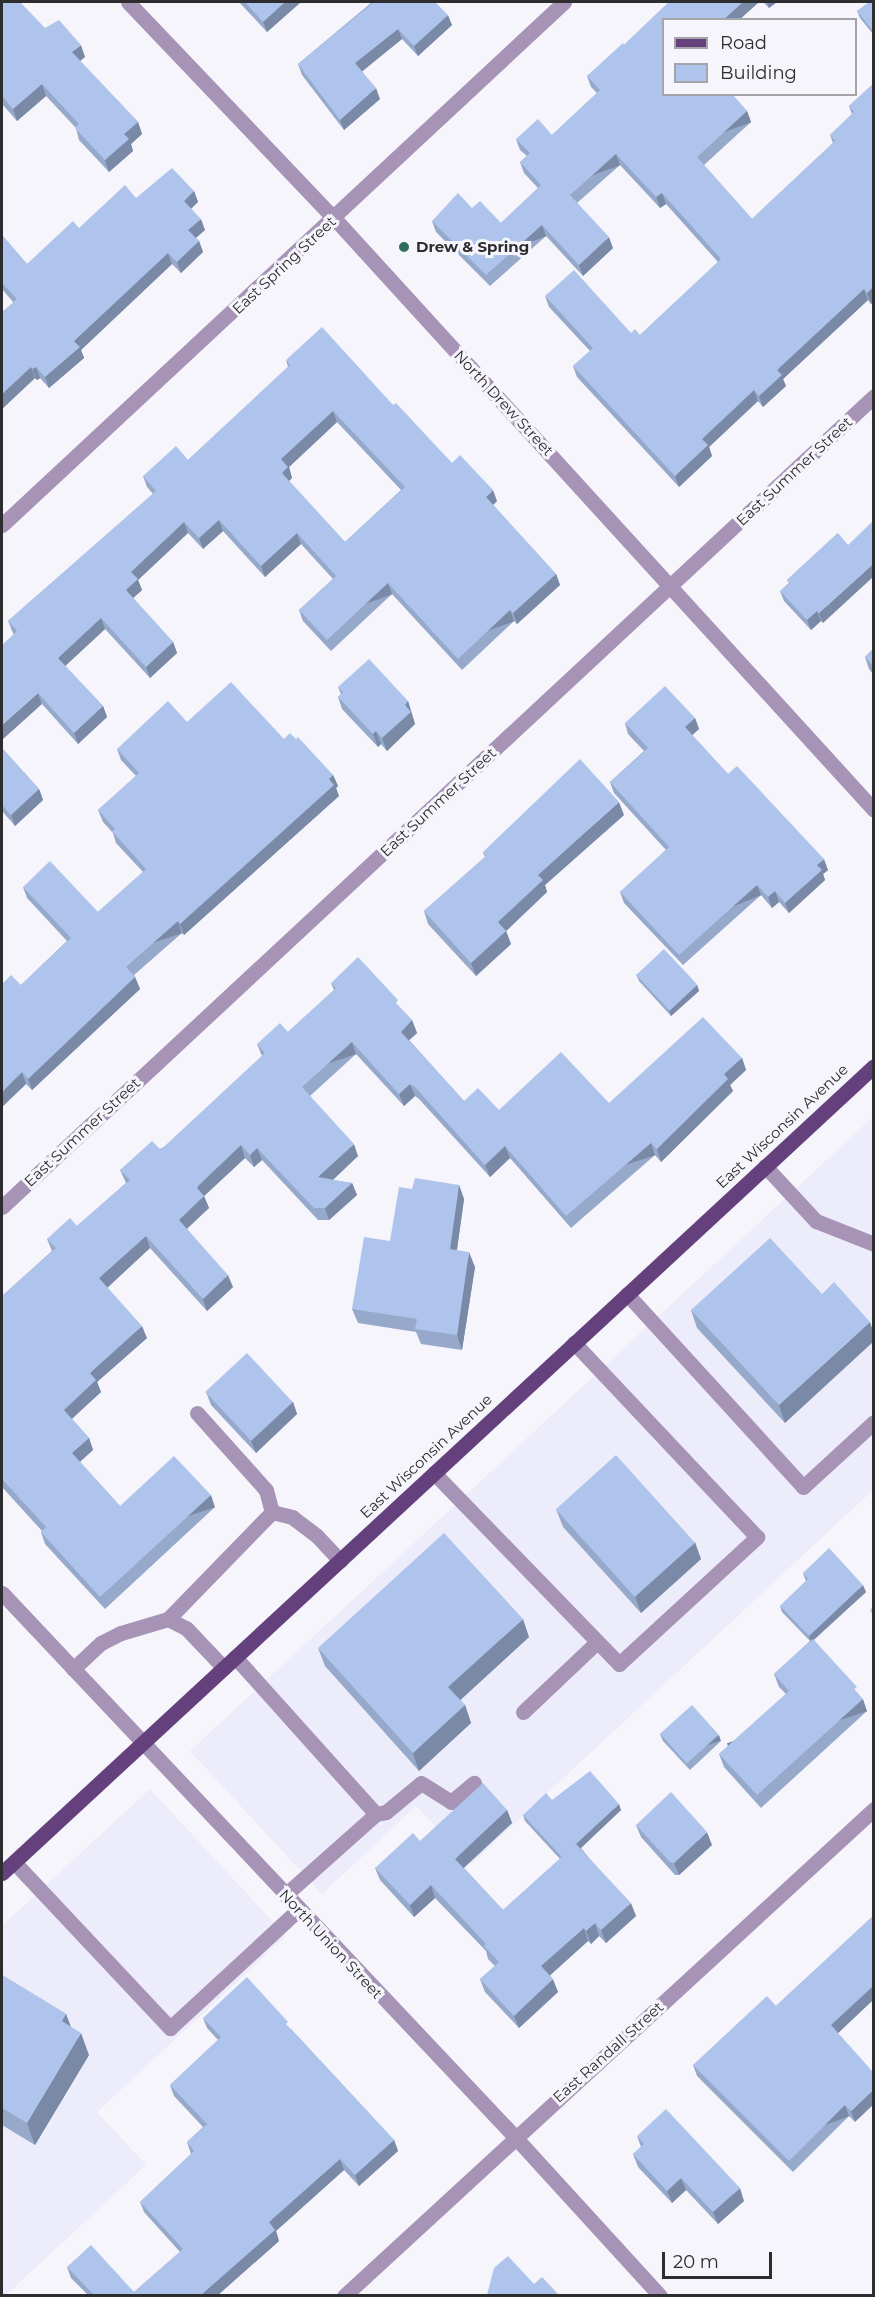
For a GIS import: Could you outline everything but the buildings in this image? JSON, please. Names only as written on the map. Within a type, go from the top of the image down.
[{"type":"main road","name":"East Wisconsin Avenue","points":[[2,1873],[873,1066]]},
{"type":"street","name":"North Drew Street","points":[[128,2],[334,218],[872,804]]},
{"type":"street","name":"East Spring Street","points":[[2,525],[564,2]]},
{"type":"street","name":"East Summer Street","points":[[2,1206],[672,586],[873,396]]},
{"type":"street","points":[[765,1166],[816,1221],[873,1244]]},
{"type":"street","points":[[627,1294],[803,1487],[873,1422]]},
{"type":"street","points":[[434,1473],[619,1664],[757,1537],[574,1343]]},
{"type":"street","points":[[197,1413],[266,1490],[273,1512]]},
{"type":"street","points":[[273,1512],[292,1517],[317,1536],[340,1561]]},
{"type":"street","points":[[73,1669],[101,1643],[121,1633],[168,1619],[273,1512]]},
{"type":"street","name":"North Union Street","points":[[2,1593],[298,1910],[515,2137],[660,2295]]},
{"type":"street","points":[[168,1619],[186,1628],[224,1668]]},
{"type":"street","points":[[523,1712],[597,1642]]},
{"type":"street","points":[[235,1657],[376,1814]]},
{"type":"street","points":[[285,1895],[376,1814],[386,1812],[421,1783],[451,1802],[474,1783]]},
{"type":"street","name":"East Randall Street","points":[[344,2295],[873,1809]]},
{"type":"street","points":[[14,1862],[170,2028],[298,1910]]},
{"type":"shaded area","points":[[873,1117],[873,1490],[471,1864],[416,1806],[322,1894],[190,1751]]},
{"type":"shaded area","points":[[150,1789],[286,1936],[97,2112],[146,2165],[6,2295],[2,2296],[2,1926]]},
{"type":"place","name":"Drew & Spring","points":[[404,247]]}]
